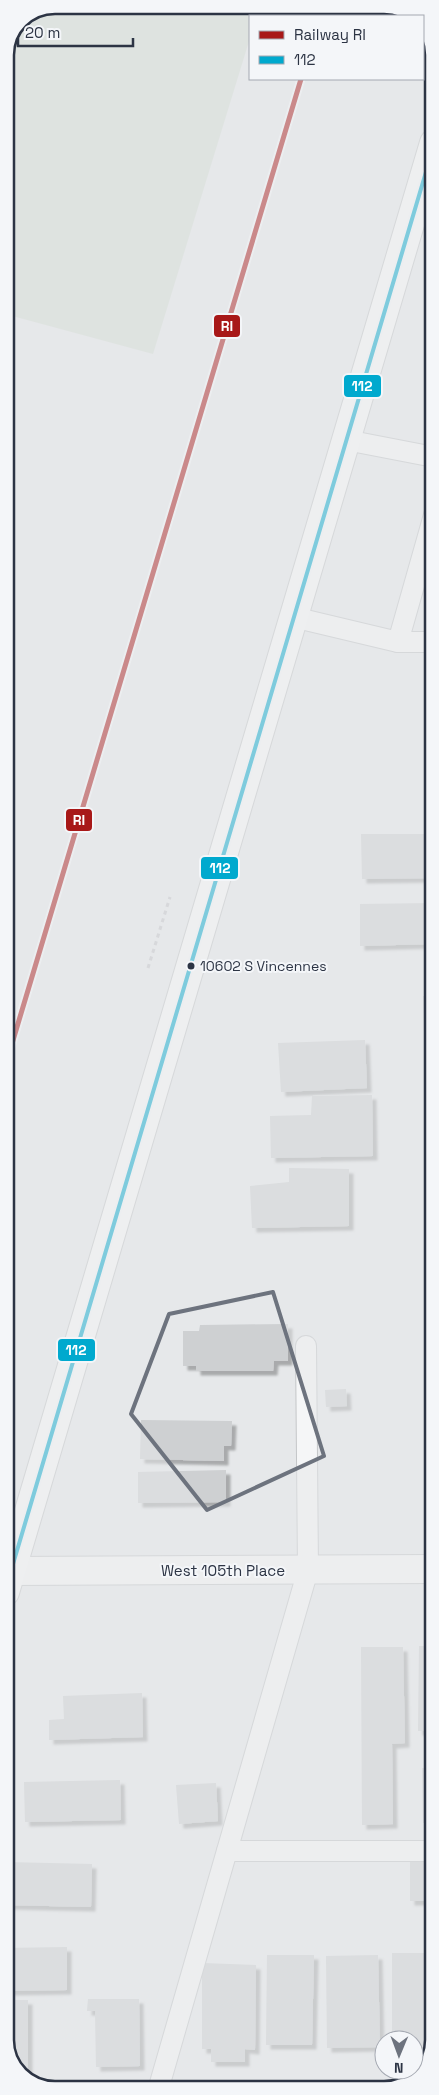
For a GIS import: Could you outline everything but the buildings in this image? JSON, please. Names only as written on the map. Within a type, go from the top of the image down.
[{"type":"main road","points":[[14,1562],[425,173]]},
{"type":"street","name":"West 105th Place","points":[[14,1582],[308,1570],[425,1569]]},
{"type":"lane","points":[[346,440],[425,454]]},
{"type":"lane","points":[[398,642],[425,546]]},
{"type":"lane","points":[[293,617],[398,642],[425,642]]},
{"type":"lane","points":[[161,2081],[308,1570],[306,1346]]},
{"type":"lane","points":[[227,1852],[425,1850]]},
{"type":"path","points":[[148,968],[170,897]]},
{"type":"highlighted area","points":[[273,1292],[324,1456],[207,1510],[131,1414],[169,1314]]},
{"type":"shaded area","points":[[258,14],[249,15],[249,41],[153,354],[14,316],[14,54],[19,35],[26,26],[39,17],[47,15]]},
{"type":"rail line","name":"RI","points":[[14,1037],[301,80]]},
{"type":"transit line","name":"112","points":[[14,1561],[425,175]]},
{"type":"place","name":"10602 S Vincennes","points":[[191,966]]}]
